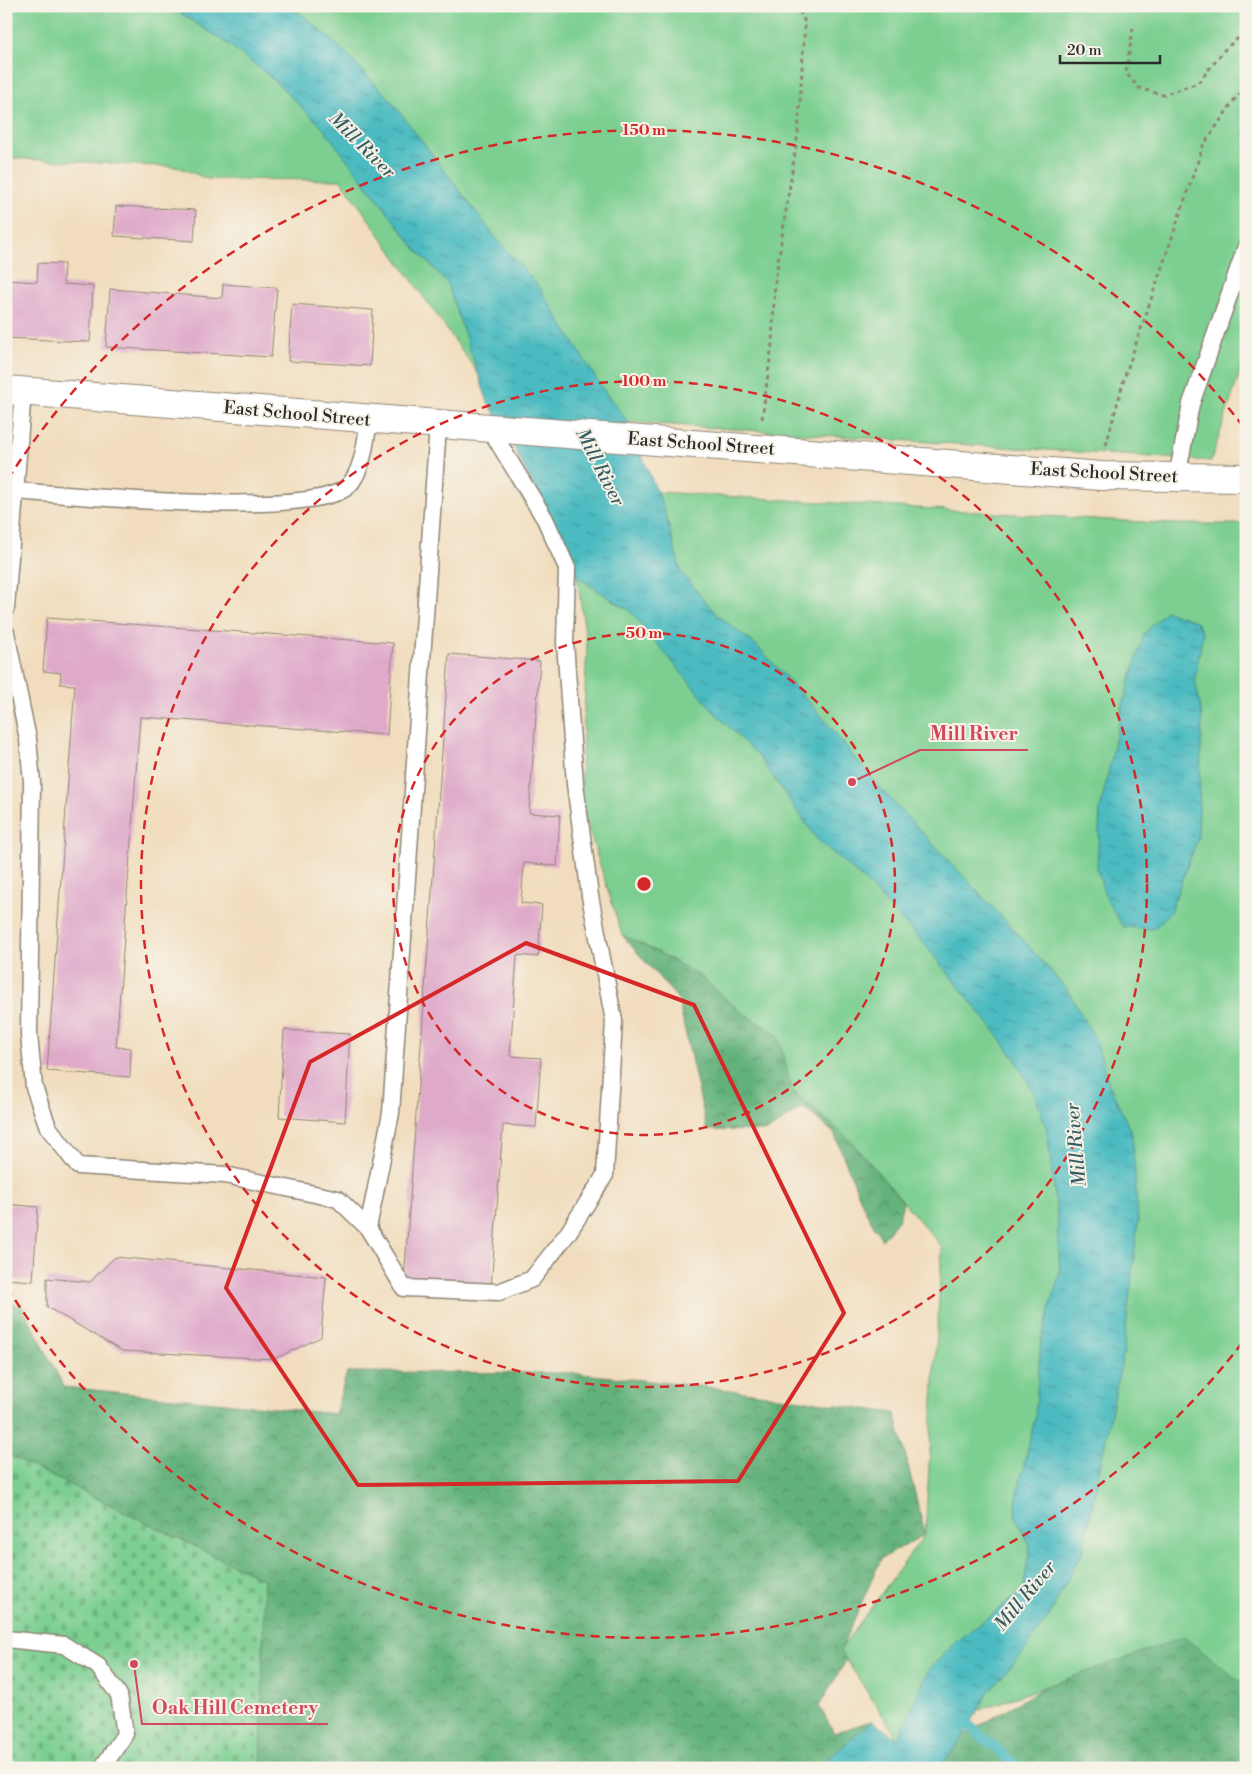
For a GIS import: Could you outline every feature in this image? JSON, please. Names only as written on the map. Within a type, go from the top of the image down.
[{"type":"street","name":"East School Street","points":[[15,391],[494,430],[643,439],[1101,476],[1246,478]]},
{"type":"lane","points":[[1177,477],[1191,404],[1246,247]]},
{"type":"lane","points":[[6,608],[15,491],[15,391]]},
{"type":"lane","points":[[15,491],[250,504],[312,500],[347,487],[362,462],[369,420]]},
{"type":"lane","points":[[368,1228],[391,1113],[438,425]]},
{"type":"lane","points":[[6,633],[28,739],[32,782],[28,1036],[34,1087],[48,1127],[78,1166],[225,1175],[338,1199],[368,1228],[404,1288],[499,1292],[532,1279],[568,1233],[605,1175],[614,1021],[590,896],[575,784],[565,642],[567,568],[545,519],[494,430]]},
{"type":"lane","points":[[6,1639],[64,1646],[98,1666],[119,1695],[125,1734],[102,1768]]},
{"type":"path","points":[[760,448],[772,344],[775,282],[798,133],[805,22],[798,6]]},
{"type":"path","points":[[1134,28],[1126,73],[1139,88],[1163,95],[1198,83],[1226,48],[1246,32]]},
{"type":"path","points":[[1101,476],[1104,451],[1124,379],[1203,146],[1235,99],[1246,88]]},
{"type":"highlighted area","points":[[526,943],[694,1005],[844,1313],[738,1481],[358,1485],[226,1288],[310,1062]]},
{"type":"green space","points":[[6,6],[1246,6],[1246,353],[1211,461],[628,422],[504,410],[341,180],[208,179],[178,167],[6,158]]},
{"type":"green space","points":[[511,483],[1175,524],[1246,524],[1246,1686],[1184,1637],[898,1739],[840,1650],[925,1534],[942,1247],[851,1141],[792,1090],[778,1035],[740,1011],[700,976],[658,952],[622,935],[580,801],[587,646],[577,577]]},
{"type":"green space","points":[[622,935],[658,952],[700,976],[740,1011],[779,1035],[792,1090],[851,1141],[903,1202],[899,1219],[882,1240],[864,1208],[834,1133],[803,1107],[768,1131],[707,1130],[678,999]]},
{"type":"green space","points":[[6,1303],[22,1305],[64,1387],[335,1414],[347,1372],[573,1373],[708,1387],[895,1413],[925,1534],[881,1559],[841,1649],[851,1652],[819,1706],[834,1733],[871,1721],[817,1768],[261,1768],[264,1580],[6,1454]]},
{"type":"green space","points":[[6,1454],[264,1580],[261,1768],[6,1768]]},
{"type":"green space","points":[[1246,1635],[1246,1768],[940,1768],[964,1735],[1068,1673],[1184,1636]]},
{"type":"water","points":[[169,6],[291,6],[331,39],[388,97],[496,238],[539,287],[602,388],[628,422],[664,509],[681,572],[715,613],[757,646],[819,713],[876,784],[1016,932],[1068,991],[1096,1040],[1109,1084],[1132,1134],[1138,1220],[1123,1355],[1090,1516],[1082,1552],[1049,1616],[1020,1657],[989,1691],[964,1735],[940,1768],[817,1768],[871,1721],[898,1739],[929,1669],[957,1641],[1023,1591],[1030,1546],[1015,1515],[1018,1491],[1035,1418],[1041,1341],[1060,1271],[1057,1215],[1047,1131],[1036,1097],[1015,1059],[926,946],[866,882],[817,839],[759,757],[716,714],[630,611],[577,577],[511,441],[488,402],[447,283],[415,248],[323,128],[275,81],[227,43]]},
{"type":"water","points":[[1166,611],[1195,621],[1203,633],[1195,679],[1202,717],[1198,838],[1170,912],[1154,929],[1123,927],[1106,898],[1097,869],[1100,810],[1123,704],[1144,634]]},
{"type":"building","points":[[116,206],[196,210],[194,241],[114,236]]},
{"type":"building","points":[[38,263],[64,264],[63,284],[93,286],[90,342],[6,338],[7,280],[37,282]]},
{"type":"building","points":[[223,284],[277,288],[271,357],[106,347],[110,289],[222,298]]},
{"type":"building","points":[[292,304],[373,310],[370,366],[288,361]]},
{"type":"building","points":[[47,618],[393,643],[387,735],[140,717],[116,1047],[131,1048],[130,1077],[47,1071],[75,685],[60,684],[61,673],[43,671]]},
{"type":"building","points":[[449,654],[540,661],[529,813],[560,815],[557,866],[524,863],[521,903],[542,905],[538,957],[517,955],[510,1056],[541,1058],[536,1127],[503,1125],[491,1288],[404,1282]]},
{"type":"building","points":[[284,1030],[350,1034],[345,1122],[279,1117]]},
{"type":"building","points":[[6,1204],[38,1207],[33,1281],[6,1279]]},
{"type":"building","points":[[115,1257],[326,1277],[321,1337],[274,1359],[122,1351],[47,1307],[47,1278],[90,1282]]},
{"type":"waterway","points":[[960,1718],[1019,1768]]},
{"type":"place","name":"Mill River","points":[[852,782]]},
{"type":"place","name":"Oak Hill Cemetery","points":[[134,1664]]}]
